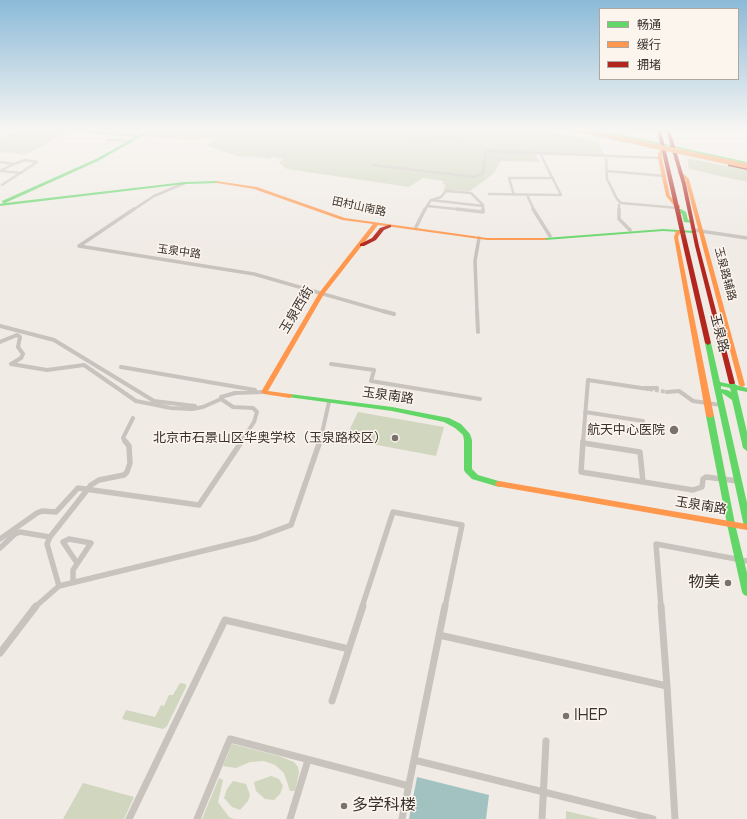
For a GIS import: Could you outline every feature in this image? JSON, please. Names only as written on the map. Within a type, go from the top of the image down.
[{"type":"main road","points":[[1,204],[77,168]]},
{"type":"main road","points":[[1,204],[21,198],[81,168]]},
{"type":"main road","points":[[667,168],[667,179],[678,208],[682,233]]},
{"type":"main road","name":"玉泉路","points":[[678,168],[695,229],[699,252],[728,366],[740,386],[736,399],[747,448]]},
{"type":"main road","name":"田村山南路","points":[[21,198],[182,181],[223,180],[264,187],[346,217],[503,238],[666,228],[682,233]]},
{"type":"main road","name":"田村山南路","points":[[1,204],[185,183],[214,182],[244,185],[337,217],[376,224],[479,238],[518,241],[663,230],[682,233],[695,229]]},
{"type":"main road","points":[[678,208],[684,213],[686,221],[695,229]]},
{"type":"main road","name":"玉泉西街","points":[[264,392],[322,293],[376,224]]},
{"type":"main road","points":[[360,246],[374,238],[385,227],[394,226]]},
{"type":"main road","name":"玉泉路辅路","points":[[695,229],[716,286],[740,386]]},
{"type":"main road","points":[[699,252],[693,247],[692,239],[678,232],[676,237],[684,261],[690,307],[731,524],[743,561],[747,592]]},
{"type":"main road","name":"玉泉路","points":[[684,261],[702,319],[747,522]]},
{"type":"main road","points":[[711,296],[716,286]]},
{"type":"main road","points":[[690,307],[702,319]]},
{"type":"main road","points":[[712,361],[720,367],[728,366]]},
{"type":"main road","points":[[717,387],[740,386]]},
{"type":"main road","points":[[717,387],[726,391],[736,399]]},
{"type":"main road","name":"玉泉南路","points":[[264,392],[329,402],[392,408],[431,416],[458,426],[466,434],[468,440],[466,462],[468,470],[475,477],[488,482],[747,527]]},
{"type":"street","points":[[0,190],[4,188],[1,185],[28,168]]},
{"type":"street","points":[[397,168],[468,178],[475,177],[483,173],[484,168]]},
{"type":"street","points":[[489,194],[561,195],[548,168]]},
{"type":"street","points":[[1,171],[22,172]]},
{"type":"street","points":[[667,179],[607,171],[609,184],[621,203],[678,208]]},
{"type":"street","points":[[514,194],[509,178],[553,178]]},
{"type":"street","name":"玉泉中路","points":[[185,183],[154,196],[81,243],[79,246],[247,272],[322,293],[350,303],[394,314]]},
{"type":"street","points":[[416,227],[427,206],[431,200],[440,197],[446,191],[471,193],[483,206],[483,212],[427,206]]},
{"type":"street","points":[[527,195],[537,217],[550,236]]},
{"type":"street","points":[[431,200],[483,206]]},
{"type":"street","points":[[618,205],[619,219],[630,230]]},
{"type":"street","points":[[695,229],[747,238]]},
{"type":"street","points":[[478,332],[475,261],[479,238]]},
{"type":"street","name":"玉泉南路","points":[[0,326],[54,340],[154,401],[192,406],[203,405],[235,393],[264,392]]},
{"type":"street","points":[[0,342],[17,335],[20,337],[18,347],[23,354],[21,358],[11,364],[47,370],[84,365],[136,401],[171,408],[192,409],[204,407],[221,399],[225,399],[225,401],[233,407],[256,410],[254,422],[199,506],[78,488],[56,512],[52,513],[42,511],[37,513],[0,539]]},
{"type":"street","points":[[331,364],[374,370],[372,381],[480,399]]},
{"type":"street","points":[[121,367],[264,392]]},
{"type":"street","points":[[657,388],[645,389],[588,380],[581,472],[693,490],[702,487],[703,479],[706,477],[738,481]]},
{"type":"street","points":[[668,391],[675,391],[684,394],[689,399],[721,405]]},
{"type":"street","points":[[0,653],[39,602],[59,586],[256,538],[291,525],[323,432],[329,402]]},
{"type":"street","points":[[586,412],[643,421]]},
{"type":"street","points":[[59,586],[47,544],[50,537],[87,489],[99,480],[124,475],[127,472],[130,463],[129,446],[123,438],[126,429],[133,418]]},
{"type":"street","points":[[583,443],[640,452],[643,482]]},
{"type":"street","points":[[332,701],[393,512],[462,525],[402,819]]},
{"type":"street","points":[[0,548],[15,534],[20,532],[50,537]]},
{"type":"street","points":[[73,582],[73,570],[91,543],[69,540],[63,542],[77,563]]},
{"type":"street","points":[[674,819],[667,686],[656,544],[743,561]]},
{"type":"street","points":[[129,819],[225,620],[349,649]]},
{"type":"street","points":[[439,635],[667,686]]},
{"type":"street","points":[[197,819],[230,739],[409,786]]},
{"type":"street","points":[[542,819],[546,741]]},
{"type":"street","points":[[290,819],[308,760]]},
{"type":"street","points":[[414,760],[654,819]]},
{"type":"green space","points":[[286,168],[497,168],[493,174],[470,191],[443,190],[446,185],[442,184],[444,181],[423,178],[409,187]]},
{"type":"green space","points":[[738,168],[747,170],[747,182],[689,169]]},
{"type":"green space","points":[[358,412],[444,427],[436,456],[345,439]]},
{"type":"green space","points":[[180,683],[186,684],[186,687],[167,726],[163,729],[122,719],[126,710],[155,717],[161,705],[164,706],[169,695],[173,695]]},
{"type":"green space","points":[[232,744],[279,756],[294,762],[298,767],[299,773],[295,791],[290,791],[284,773],[275,765],[264,761],[250,762],[236,768],[223,766]]},
{"type":"green space","points":[[271,776],[279,779],[283,786],[280,794],[274,800],[265,799],[256,791],[254,782]]},
{"type":"green space","points":[[219,778],[223,780],[218,802],[229,817],[234,819],[202,819]]},
{"type":"green space","points":[[233,781],[246,784],[250,795],[248,801],[240,810],[232,807],[224,798],[227,789]]},
{"type":"green space","points":[[83,783],[134,797],[124,819],[63,819]]},
{"type":"green space","points":[[566,811],[600,819],[566,819]]},
{"type":"water","points":[[417,777],[489,795],[486,819],[409,819]]},
{"type":"tunnel","points":[[649,389],[667,392]]},
{"type":"traffic: fast","points":[[4,202],[79,168]]},
{"type":"traffic: fast","points":[[0,205],[185,183],[217,182]]},
{"type":"traffic: fast","points":[[679,210],[684,213],[686,221],[692,222]]},
{"type":"traffic: fast","points":[[545,239],[663,230],[694,232]]},
{"type":"traffic: fast","points":[[708,343],[747,522]]},
{"type":"traffic: fast","points":[[716,383],[747,390]]},
{"type":"traffic: fast","points":[[732,383],[747,448]]},
{"type":"traffic: fast","points":[[718,391],[725,391],[736,399]]},
{"type":"traffic: fast","points":[[290,396],[392,409],[446,420],[458,426],[466,434],[468,440],[468,470],[475,477],[499,484]]},
{"type":"traffic: fast","points":[[710,416],[731,524],[747,592]]},
{"type":"traffic: slow","points":[[662,168],[668,196],[678,207]]},
{"type":"traffic: slow","points":[[679,172],[687,179],[742,385]]},
{"type":"traffic: slow","points":[[217,182],[255,188],[344,219],[487,239],[545,239]]},
{"type":"traffic: slow","points":[[290,396],[264,392],[322,293],[376,224]]},
{"type":"traffic: slow","points":[[682,231],[678,232],[676,237],[710,416]]},
{"type":"traffic: slow","points":[[499,484],[747,527]]},
{"type":"traffic: jam","points":[[668,168],[708,343]]},
{"type":"traffic: jam","points":[[679,168],[697,246],[732,383]]},
{"type":"traffic: jam","points":[[362,245],[374,239],[382,229],[389,226]]},
{"type":"place","name":"航天中心医院","points":[[674,430]]},
{"type":"place","name":"北京市石景山区华奥学校（玉泉路校区）","points":[[395,438]]},
{"type":"place","name":"物美","points":[[728,583]]},
{"type":"place","name":"IHEP","points":[[566,716]]},
{"type":"place","name":"多学科楼","points":[[344,806]]}]
